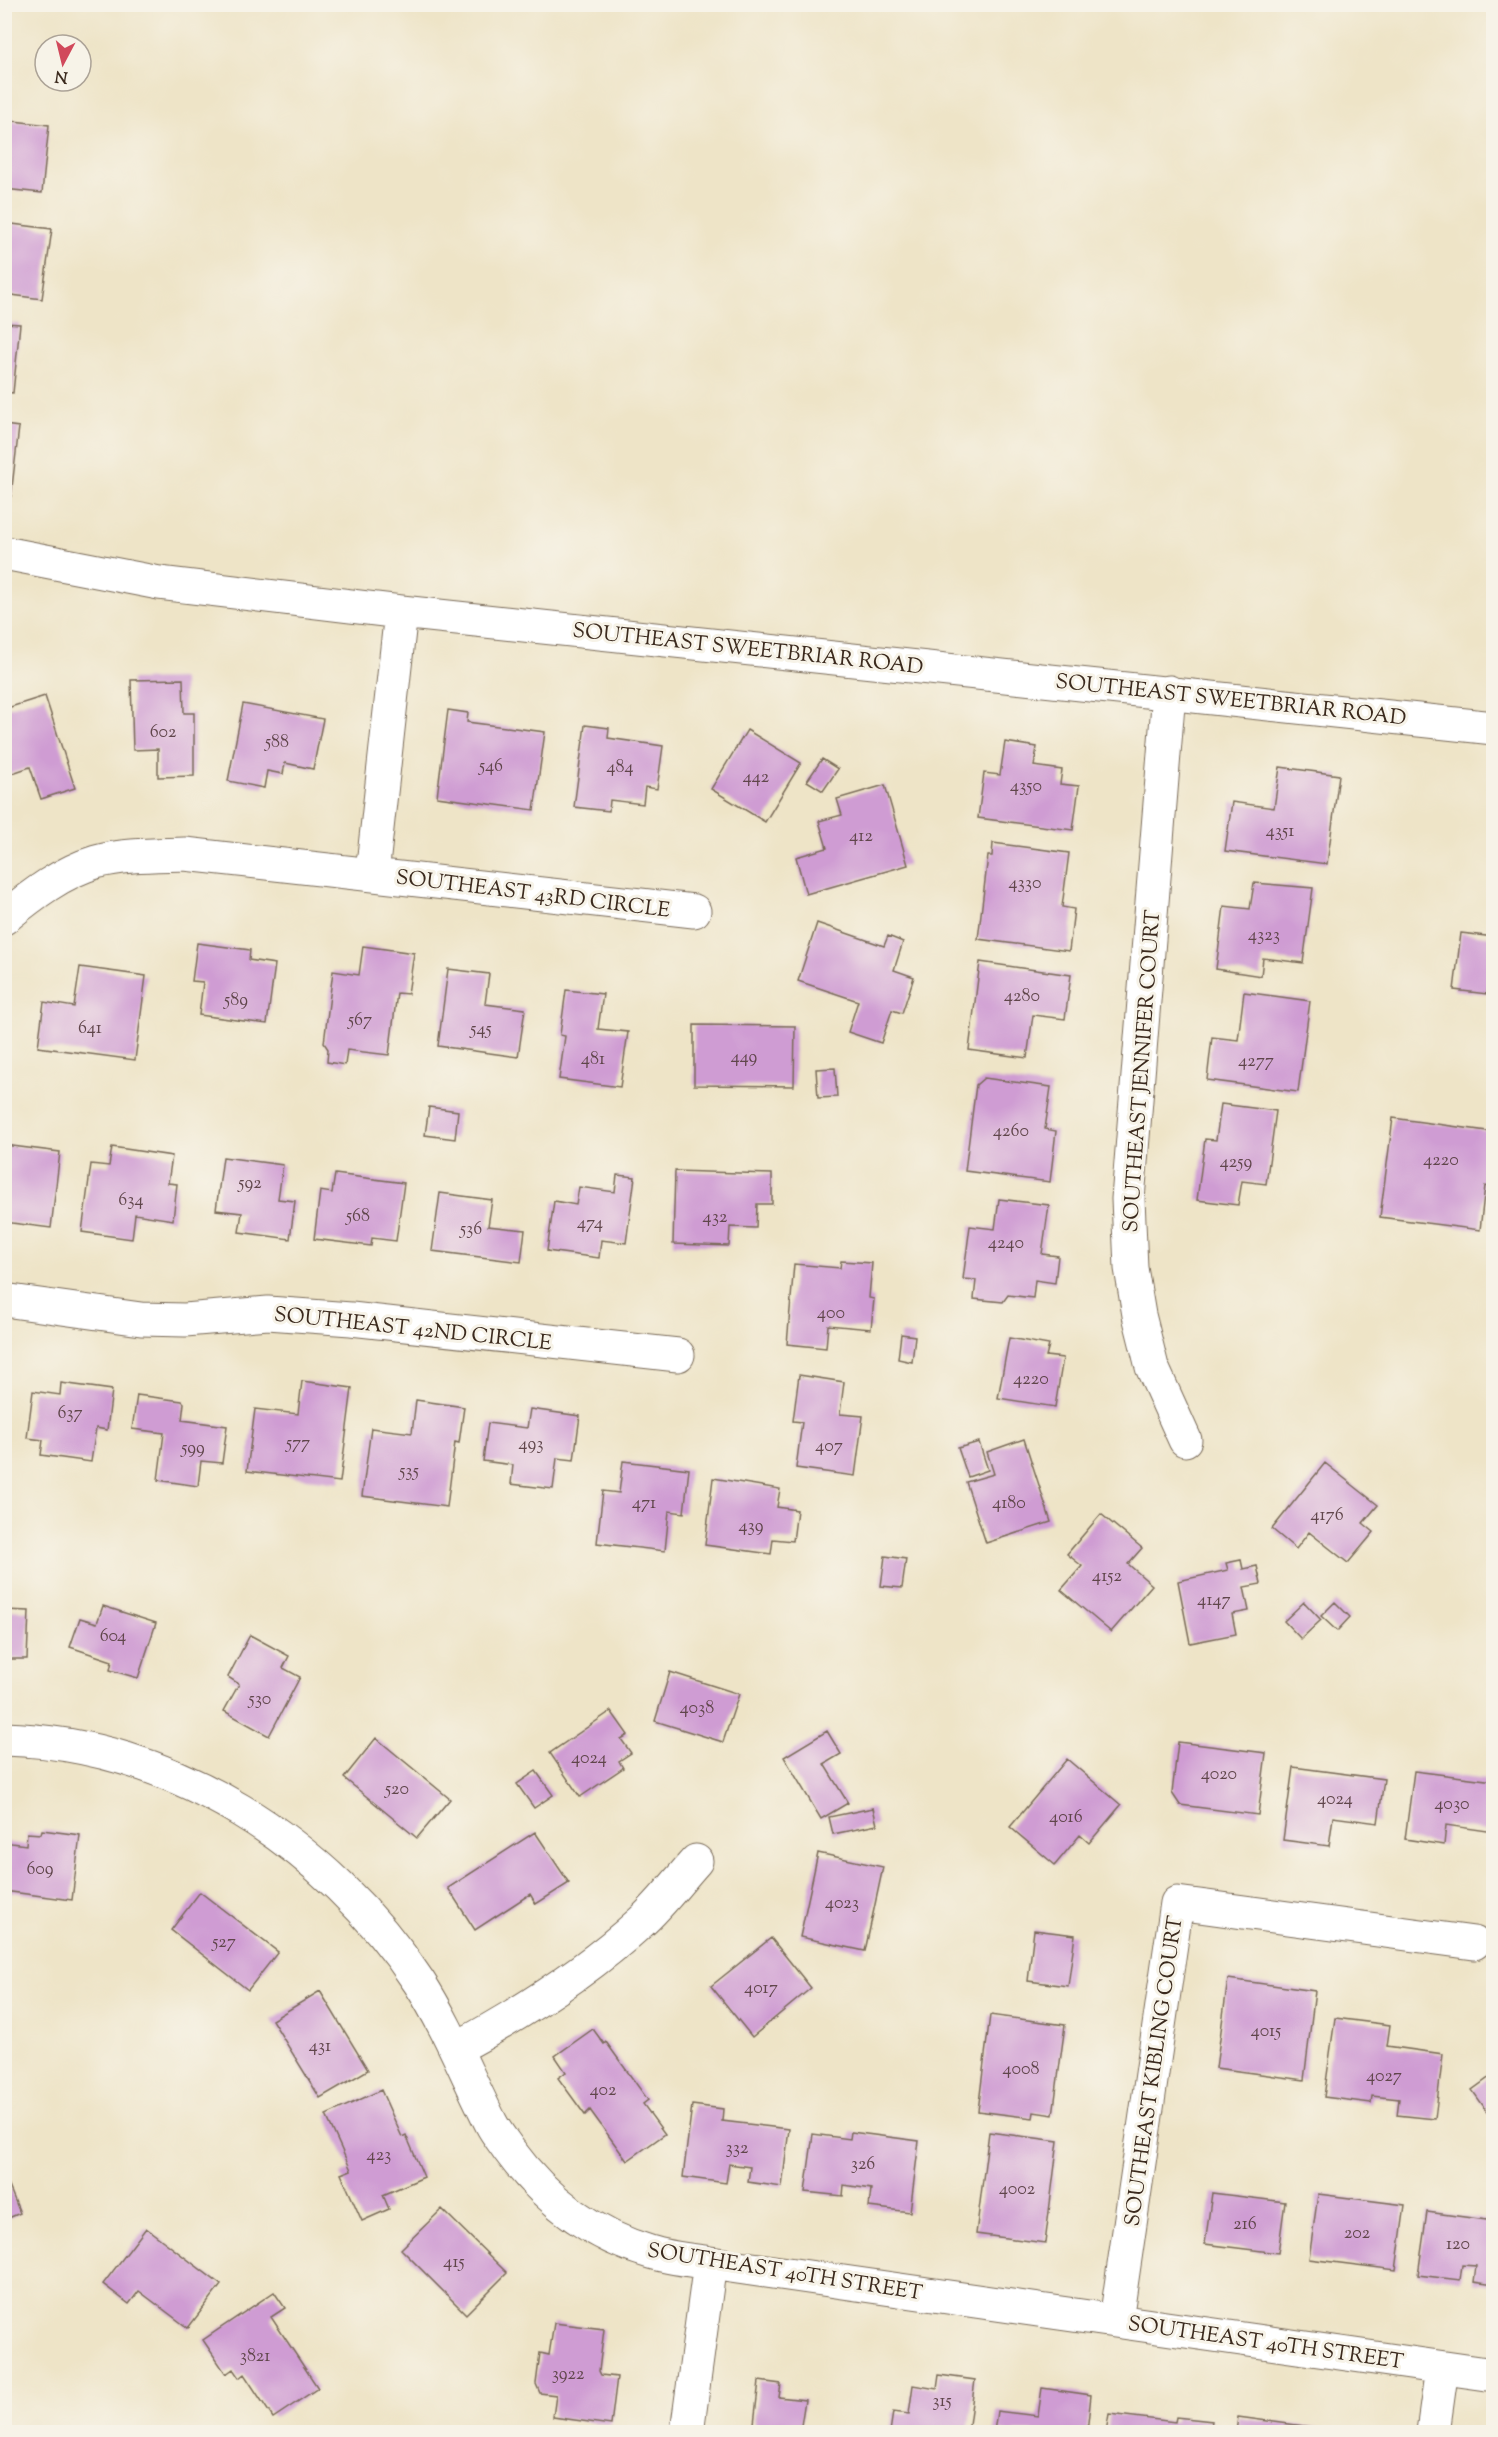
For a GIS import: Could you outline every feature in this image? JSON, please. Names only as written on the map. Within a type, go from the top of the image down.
[{"type":"street","name":"SOUTHEAST SWEETBRIAR ROAD","points":[[4,554],[159,583],[401,612],[1494,728]]},
{"type":"street","points":[[372,874],[401,612]]},
{"type":"street","name":"SOUTHEAST JENNIFER COURT","points":[[1169,692],[1128,1199],[1131,1268],[1139,1315],[1152,1367],[1185,1440]]},
{"type":"street","name":"SOUTHEAST 43RD CIRCLE","points":[[4,918],[57,879],[96,862],[138,856],[185,854],[694,911]]},
{"type":"street","name":"SOUTHEAST 42ND CIRCLE","points":[[4,1300],[141,1319],[185,1320],[268,1313],[351,1319],[678,1355]]},
{"type":"street","name":"SOUTHEAST 40TH STREET","points":[[4,1739],[74,1746],[123,1758],[197,1786],[253,1816],[309,1857],[358,1905],[389,1940],[419,1983],[457,2048],[492,2126],[519,2164],[546,2193],[579,2221],[615,2239],[651,2252],[710,2263],[1494,2375]]},
{"type":"street","points":[[457,2048],[490,2031],[562,1985],[642,1921],[696,1861]]},
{"type":"street","name":"SOUTHEAST KIBLING COURT","points":[[1116,2320],[1177,1903],[1474,1943]]},
{"type":"street","points":[[687,2433],[710,2263]]},
{"type":"street","points":[[1433,2433],[1442,2368]]},
{"type":"building","points":[[4,120],[49,125],[42,193],[4,189]]},
{"type":"building","points":[[4,223],[52,229],[42,299],[4,294]]},
{"type":"building","points":[[4,323],[20,324],[13,393],[4,392]]},
{"type":"building","points":[[4,425],[19,427],[11,496],[4,496]]},
{"type":"building","points":[[183,679],[184,713],[194,713],[194,776],[158,777],[158,749],[133,750],[131,680]]},
{"type":"building","points":[[45,696],[75,788],[41,799],[30,767],[4,776],[4,709]]},
{"type":"building","points":[[243,704],[323,719],[313,769],[285,763],[283,774],[267,771],[264,788],[228,781]]},
{"type":"building","points":[[448,710],[468,713],[467,722],[545,732],[534,810],[437,797]]},
{"type":"building","points":[[585,725],[609,728],[608,738],[663,746],[657,789],[645,787],[643,804],[610,800],[609,811],[574,807]]},
{"type":"building","points":[[747,730],[801,763],[765,822],[711,789]]},
{"type":"building","points":[[1005,742],[1037,747],[1034,766],[1062,770],[1060,784],[1079,786],[1073,830],[978,818],[984,773],[1000,775]]},
{"type":"building","points":[[822,759],[838,769],[823,791],[807,781]]},
{"type":"building","points":[[1280,767],[1339,775],[1327,864],[1225,851],[1232,802],[1274,808]]},
{"type":"building","points":[[885,785],[908,865],[806,894],[796,857],[827,848],[819,821],[842,815],[837,799]]},
{"type":"building","points":[[993,843],[1069,853],[1062,907],[1074,909],[1069,951],[978,939],[988,856],[992,856]]},
{"type":"building","points":[[1254,883],[1313,888],[1303,963],[1263,958],[1261,976],[1216,969],[1224,906],[1250,909]]},
{"type":"building","points":[[817,923],[884,946],[888,936],[903,942],[894,970],[914,977],[902,1013],[892,1010],[881,1043],[848,1032],[858,1001],[798,981]]},
{"type":"building","points":[[1461,933],[1494,937],[1487,994],[1454,990]]},
{"type":"building","points":[[197,943],[250,950],[249,960],[275,964],[267,1024],[199,1015],[203,982],[192,981]]},
{"type":"building","points":[[363,946],[414,953],[408,994],[397,993],[389,1055],[347,1050],[345,1065],[327,1062],[328,1049],[324,1043],[333,971],[359,975]]},
{"type":"building","points":[[980,962],[1071,975],[1065,1019],[1033,1015],[1027,1058],[969,1050]]},
{"type":"building","points":[[80,967],[146,976],[135,1060],[38,1047],[44,1002],[74,1007]]},
{"type":"building","points":[[448,969],[489,974],[485,1004],[525,1009],[518,1057],[438,1046]]},
{"type":"building","points":[[566,990],[603,994],[598,1029],[628,1032],[620,1087],[559,1079],[565,1036],[560,1035]]},
{"type":"building","points":[[1244,992],[1310,1001],[1298,1092],[1207,1080],[1212,1037],[1238,1040]]},
{"type":"building","points":[[694,1025],[795,1026],[794,1086],[694,1085]]},
{"type":"building","points":[[835,1068],[837,1097],[818,1098],[816,1069]]},
{"type":"building","points":[[984,1078],[1051,1087],[1045,1129],[1056,1131],[1050,1182],[965,1171],[976,1085]]},
{"type":"building","points":[[1221,1104],[1276,1111],[1266,1184],[1242,1181],[1238,1205],[1197,1200],[1205,1139],[1216,1140]]},
{"type":"building","points":[[429,1107],[458,1111],[455,1139],[425,1135]]},
{"type":"building","points":[[1393,1118],[1494,1132],[1494,1187],[1485,1186],[1480,1230],[1380,1217]]},
{"type":"building","points":[[4,1145],[60,1152],[51,1228],[4,1222]]},
{"type":"building","points":[[112,1147],[172,1156],[168,1183],[177,1184],[173,1220],[135,1214],[132,1239],[82,1232],[91,1164],[109,1166]]},
{"type":"building","points":[[223,1157],[283,1165],[278,1199],[295,1201],[290,1239],[239,1232],[242,1213],[216,1210]]},
{"type":"building","points":[[675,1171],[772,1174],[772,1204],[757,1204],[756,1228],[730,1227],[729,1246],[673,1244]]},
{"type":"building","points":[[335,1174],[404,1183],[396,1241],[372,1238],[371,1246],[314,1239],[320,1191],[332,1193]]},
{"type":"building","points":[[617,1175],[635,1177],[626,1243],[601,1240],[599,1258],[547,1251],[554,1201],[576,1205],[579,1187],[615,1192]]},
{"type":"building","points":[[440,1193],[492,1200],[488,1226],[525,1230],[521,1262],[432,1251]]},
{"type":"building","points":[[999,1199],[1049,1205],[1042,1254],[1058,1256],[1055,1283],[1035,1280],[1033,1298],[1008,1295],[1003,1302],[974,1299],[976,1280],[963,1279],[970,1226],[995,1229]]},
{"type":"building","points":[[841,1261],[872,1263],[869,1298],[874,1299],[871,1329],[828,1325],[826,1348],[787,1344],[794,1264],[840,1268]]},
{"type":"building","points":[[901,1334],[915,1336],[912,1362],[898,1359]]},
{"type":"building","points":[[1009,1338],[1049,1345],[1046,1356],[1063,1358],[1055,1407],[998,1398]]},
{"type":"building","points":[[799,1375],[844,1382],[840,1414],[863,1416],[855,1476],[796,1468],[802,1422],[793,1421]]},
{"type":"building","points":[[302,1381],[352,1388],[340,1482],[247,1471],[255,1409],[298,1414]]},
{"type":"building","points":[[61,1383],[112,1390],[107,1430],[96,1428],[91,1462],[41,1455],[43,1440],[27,1438],[33,1391],[60,1395]]},
{"type":"building","points":[[137,1395],[182,1401],[184,1403],[182,1420],[227,1426],[222,1463],[201,1461],[198,1486],[158,1480],[164,1433],[132,1429]]},
{"type":"building","points":[[416,1400],[464,1407],[459,1443],[455,1442],[447,1507],[362,1496],[371,1428],[412,1433]]},
{"type":"building","points":[[530,1409],[580,1416],[574,1460],[557,1458],[553,1489],[511,1484],[513,1465],[483,1461],[488,1423],[527,1428]]},
{"type":"building","points":[[1024,1439],[1051,1522],[986,1543],[966,1482],[994,1474],[987,1452]]},
{"type":"building","points":[[979,1442],[988,1470],[968,1477],[958,1448]]},
{"type":"building","points":[[623,1461],[689,1469],[684,1513],[669,1511],[665,1551],[597,1543],[603,1491],[619,1493]]},
{"type":"building","points":[[1325,1463],[1378,1505],[1363,1523],[1374,1532],[1348,1563],[1309,1532],[1296,1549],[1272,1529]]},
{"type":"building","points":[[713,1478],[780,1489],[777,1507],[797,1510],[793,1541],[773,1539],[771,1554],[705,1545]]},
{"type":"building","points":[[1101,1514],[1142,1548],[1128,1564],[1152,1585],[1111,1632],[1061,1590],[1082,1566],[1067,1554]]},
{"type":"building","points":[[885,1556],[906,1559],[902,1588],[881,1586]]},
{"type":"building","points":[[1241,1560],[1243,1569],[1257,1566],[1261,1584],[1244,1587],[1249,1611],[1232,1614],[1236,1634],[1190,1643],[1178,1581],[1228,1570],[1226,1563]]},
{"type":"building","points":[[1304,1602],[1321,1620],[1301,1639],[1284,1621]]},
{"type":"building","points":[[1335,1602],[1350,1617],[1337,1631],[1321,1616]]},
{"type":"building","points":[[103,1606],[156,1623],[138,1678],[110,1670],[112,1661],[70,1647],[80,1618],[97,1623]]},
{"type":"building","points":[[4,1610],[29,1611],[27,1659],[4,1659]]},
{"type":"building","points":[[250,1635],[289,1656],[283,1668],[300,1677],[269,1736],[224,1711],[239,1684],[228,1677]]},
{"type":"building","points":[[670,1672],[739,1694],[723,1742],[655,1721]]},
{"type":"building","points":[[611,1711],[628,1735],[621,1739],[631,1753],[619,1761],[623,1768],[580,1797],[550,1753]]},
{"type":"building","points":[[827,1731],[841,1754],[824,1764],[848,1803],[821,1819],[784,1757]]},
{"type":"building","points":[[376,1738],[450,1799],[417,1838],[344,1778]]},
{"type":"building","points":[[1178,1742],[1266,1753],[1258,1815],[1180,1805],[1172,1793]]},
{"type":"building","points":[[1067,1759],[1121,1805],[1089,1843],[1080,1835],[1055,1865],[1010,1827]]},
{"type":"building","points":[[1293,1767],[1384,1779],[1378,1823],[1333,1817],[1329,1846],[1283,1840]]},
{"type":"building","points":[[536,1771],[553,1795],[534,1808],[517,1784]]},
{"type":"building","points":[[1414,1771],[1494,1781],[1494,1832],[1446,1825],[1444,1845],[1405,1839]]},
{"type":"building","points":[[873,1808],[877,1825],[833,1834],[829,1817]]},
{"type":"building","points":[[42,1830],[80,1835],[72,1900],[4,1891],[4,1842],[26,1845],[27,1833],[41,1834]]},
{"type":"building","points":[[535,1832],[569,1883],[536,1904],[530,1894],[475,1930],[448,1888]]},
{"type":"building","points":[[818,1853],[883,1867],[865,1951],[800,1937]]},
{"type":"building","points":[[200,1892],[278,1952],[248,1990],[171,1930]]},
{"type":"building","points":[[1034,1930],[1075,1935],[1068,1986],[1028,1981]]},
{"type":"building","points":[[771,1938],[811,1988],[752,2037],[711,1986]]},
{"type":"building","points":[[1228,1979],[1315,1991],[1304,2080],[1216,2068]]},
{"type":"building","points":[[320,1991],[368,2070],[320,2098],[272,2020]]},
{"type":"building","points":[[990,2015],[1065,2025],[1053,2115],[1034,2112],[1033,2118],[978,2111]]},
{"type":"building","points":[[1335,2018],[1390,2025],[1387,2046],[1443,2054],[1435,2119],[1397,2115],[1399,2099],[1372,2096],[1371,2103],[1324,2097]]},
{"type":"building","points":[[593,2029],[604,2044],[606,2042],[648,2100],[643,2104],[665,2134],[627,2161],[590,2110],[585,2115],[558,2078],[566,2072],[555,2056]]},
{"type":"building","points":[[1494,2074],[1494,2121],[1472,2090]]},
{"type":"building","points":[[381,2090],[402,2137],[406,2135],[424,2177],[383,2195],[389,2209],[362,2221],[341,2174],[351,2170],[326,2115]]},
{"type":"building","points":[[692,2105],[723,2109],[722,2121],[789,2129],[782,2187],[748,2182],[750,2167],[729,2164],[726,2183],[683,2177]]},
{"type":"building","points":[[851,2132],[919,2141],[910,2212],[869,2207],[871,2189],[844,2185],[843,2196],[805,2192],[813,2134],[850,2139]]},
{"type":"building","points":[[989,2132],[1058,2141],[1045,2243],[976,2234]]},
{"type":"building","points":[[4,2174],[20,2213],[4,2220]]},
{"type":"building","points":[[1212,2193],[1285,2202],[1278,2253],[1205,2244]]},
{"type":"building","points":[[1318,2194],[1405,2205],[1396,2270],[1309,2259]]},
{"type":"building","points":[[442,2209],[507,2273],[466,2314],[401,2249]]},
{"type":"building","points":[[1427,2212],[1494,2221],[1494,2285],[1474,2282],[1476,2266],[1462,2265],[1460,2280],[1418,2275]]},
{"type":"building","points":[[146,2228],[221,2285],[188,2328],[139,2291],[129,2304],[103,2284]]},
{"type":"building","points":[[274,2292],[285,2308],[271,2317],[318,2388],[273,2418],[244,2374],[239,2378],[233,2369],[226,2374],[203,2340]]},
{"type":"building","points":[[554,2323],[604,2329],[599,2371],[601,2375],[617,2377],[611,2425],[553,2417],[556,2395],[540,2393],[536,2384],[540,2353],[549,2355]]},
{"type":"building","points":[[939,2375],[975,2380],[968,2432],[890,2432],[893,2412],[909,2414],[913,2385],[937,2389]]},
{"type":"building","points":[[759,2381],[781,2384],[779,2397],[805,2400],[800,2432],[753,2432]]},
{"type":"building","points":[[1042,2388],[1091,2395],[1087,2432],[994,2432],[997,2411],[1038,2416]]},
{"type":"building","points":[[1109,2414],[1175,2422],[1176,2417],[1212,2421],[1210,2432],[1106,2432]]},
{"type":"building","points":[[1238,2417],[1341,2431],[1341,2432],[1236,2432]]}]
